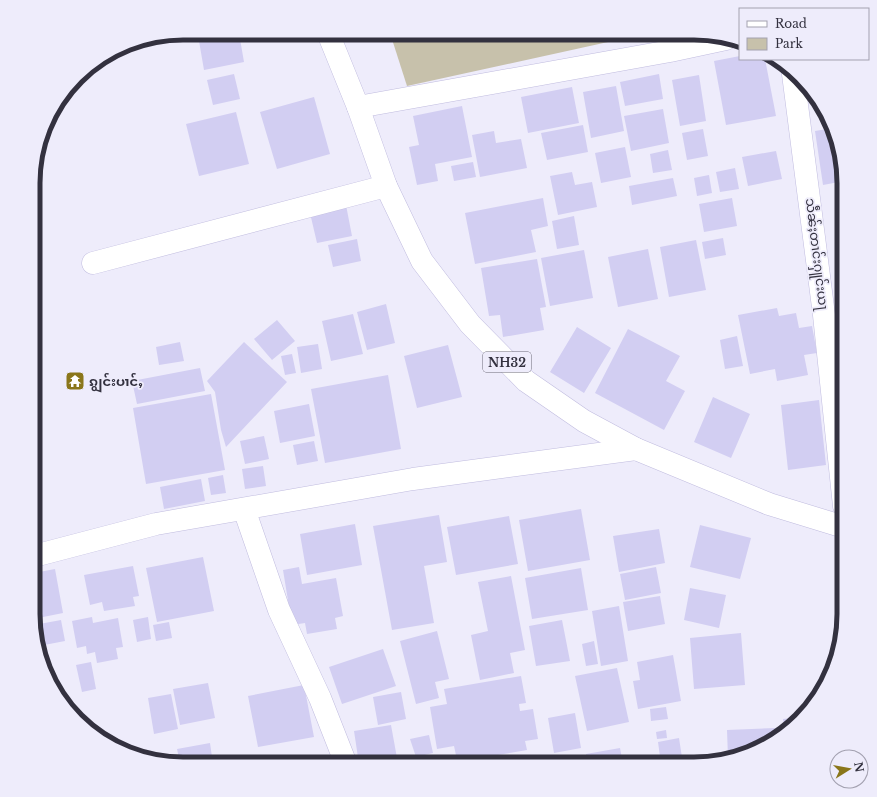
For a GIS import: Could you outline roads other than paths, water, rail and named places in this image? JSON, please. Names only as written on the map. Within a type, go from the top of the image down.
[{"type":"main road","name":"NH32","points":[[331,40],[358,107],[386,186],[422,261],[470,324],[526,381],[584,421],[636,448],[769,504],[837,525]]},
{"type":"main road","points":[[358,107],[668,42],[708,41]]},
{"type":"main road","name":"သဵၼ်ႈတၢင်းႁူင်းယႃ","points":[[794,81],[824,315],[837,439]]},
{"type":"main road","points":[[93,263],[386,186]]},
{"type":"main road","points":[[40,554],[156,524],[413,479],[636,448]]},
{"type":"main road","points":[[244,509],[279,610],[320,698],[343,757]]},
{"type":"place","name":"ၵျွင်းပၢင်ႇ","points":[[75,381]]}]
